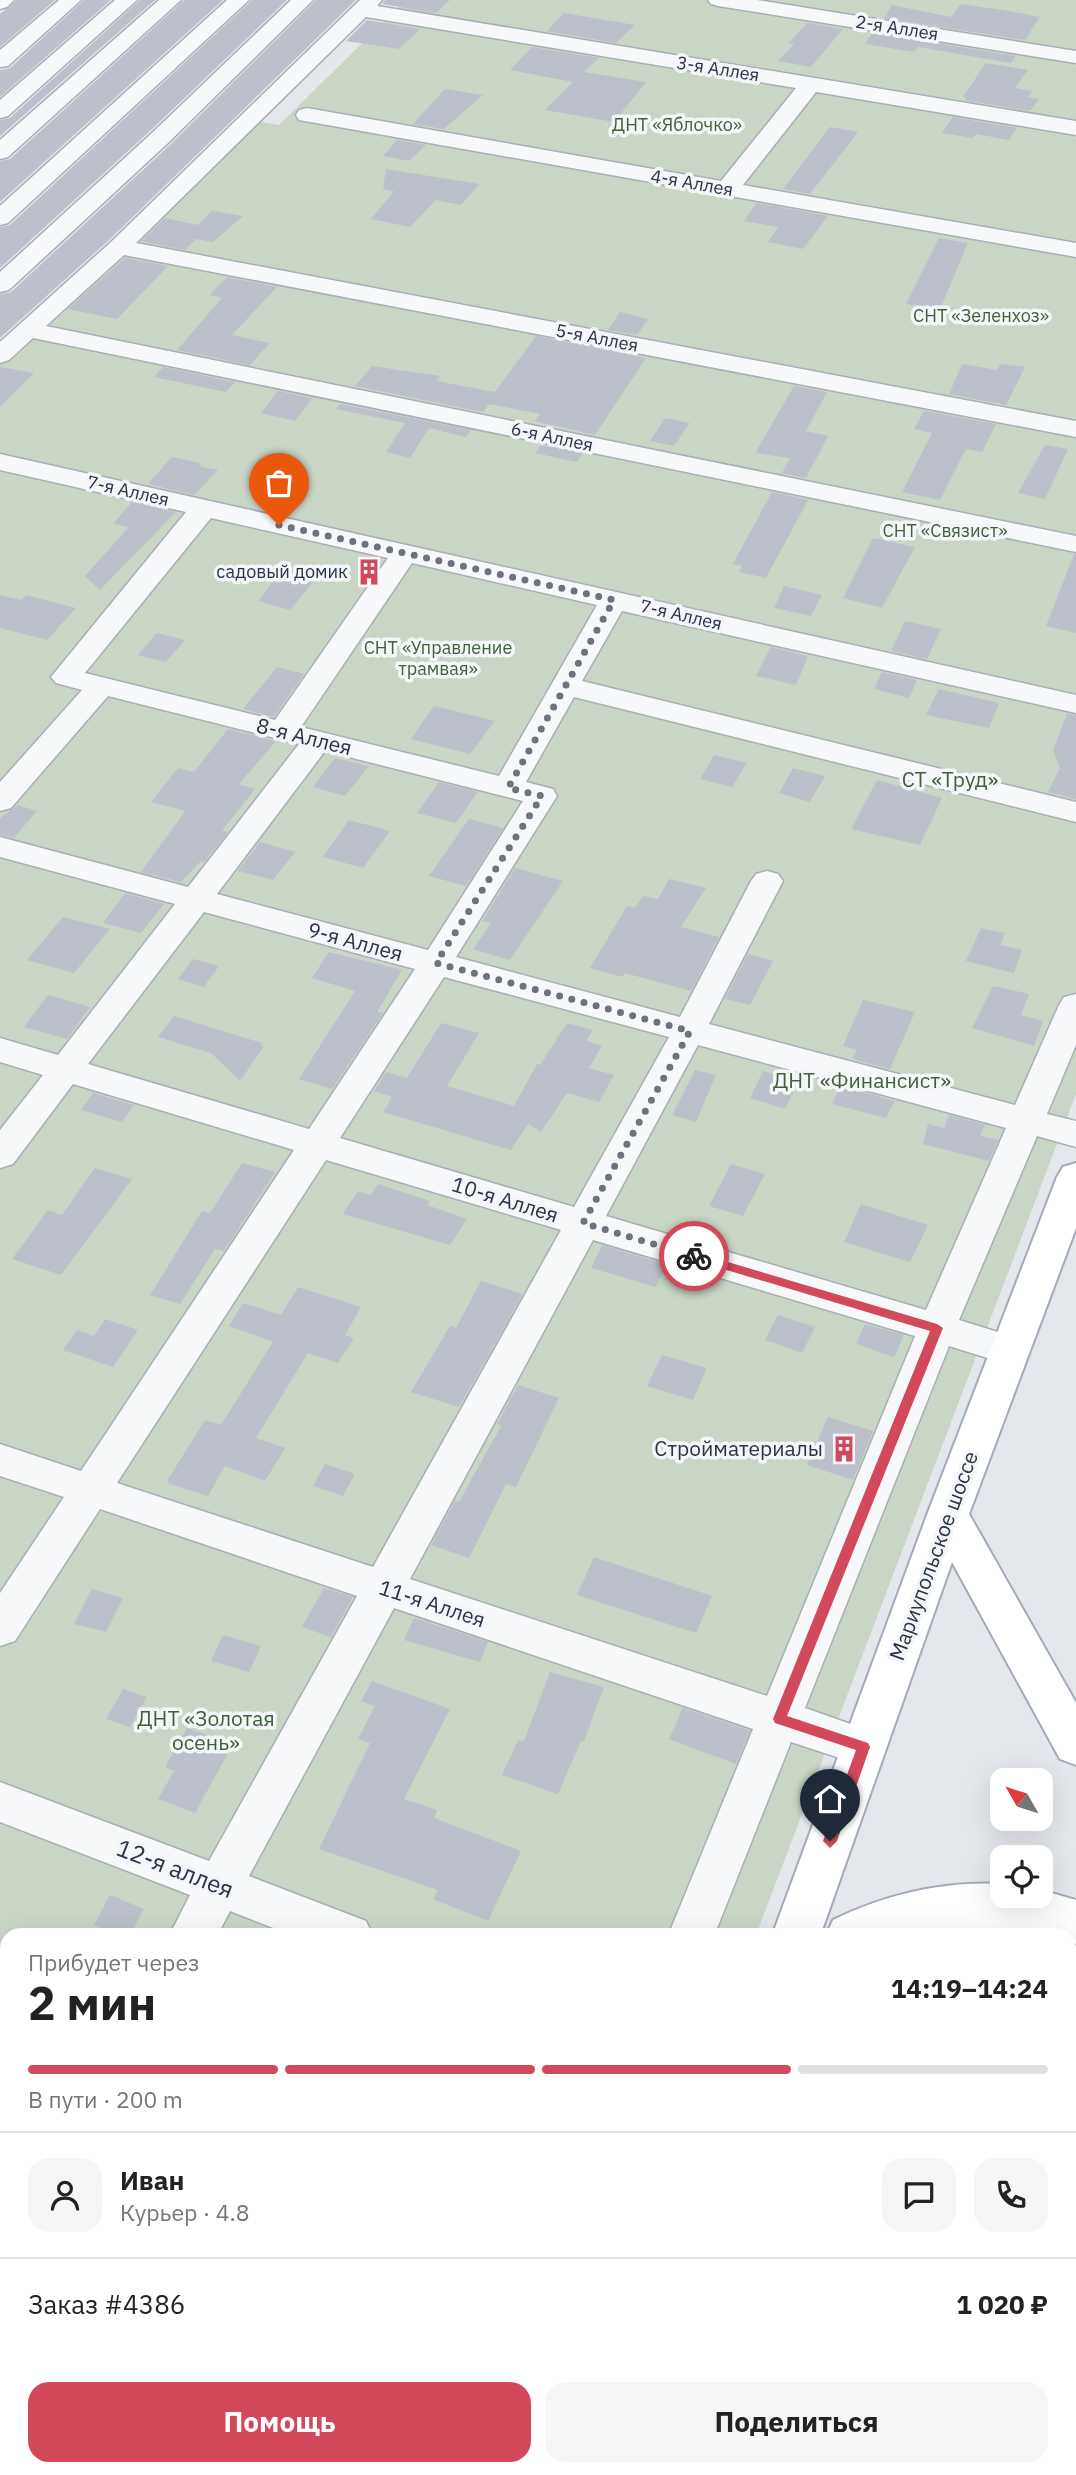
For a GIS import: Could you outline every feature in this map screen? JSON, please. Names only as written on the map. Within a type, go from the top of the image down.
[{"type":"main road","name":"Мариупольское шоссе","points":[[799,1928],[948,1515],[1076,1177]]},
{"type":"main road","points":[[948,1515],[1076,1745]]},
{"type":"main road","points":[[865,1928],[940,1907],[1014,1907],[1076,1922]]},
{"type":"street","points":[[0,4],[4,0]]},
{"type":"street","points":[[0,61],[71,0]]},
{"type":"street","points":[[0,111],[127,0]]},
{"type":"street","points":[[0,152],[171,0]]},
{"type":"street","points":[[0,218],[239,0]]},
{"type":"street","points":[[0,285],[160,138],[303,0]]},
{"type":"street","name":"2-я Аллея","points":[[718,0],[1076,57]]},
{"type":"street","points":[[0,355],[119,247],[366,5]]},
{"type":"street","name":"3-я Аллея","points":[[366,5],[1076,128]]},
{"type":"street","points":[[727,189],[811,84]]},
{"type":"street","name":"4-я Аллея","points":[[307,115],[1076,250]]},
{"type":"street","name":"5-я Аллея","points":[[119,247],[1076,429]]},
{"type":"street","name":"6-я Аллея","points":[[28,330],[1076,544]]},
{"type":"street","name":"7-я Аллея","points":[[0,462],[1076,704]]},
{"type":"street","name":"8-я Аллея","points":[[204,508],[66,677],[542,796],[436,963]]},
{"type":"street","points":[[284,732],[405,553]]},
{"type":"street","points":[[508,788],[614,600]]},
{"type":"street","points":[[0,801],[101,686]]},
{"type":"street","points":[[565,686],[1076,812]]},
{"type":"street","points":[[0,1155],[318,740]]},
{"type":"street","name":"9-я Аллея","points":[[0,847],[1076,1134]]},
{"type":"street","points":[[196,1928],[690,1031],[767,881]]},
{"type":"street","points":[[0,1628],[436,963]]},
{"type":"street","points":[[694,1928],[937,1328],[1076,1005]]},
{"type":"street","name":"10-я Аллея","points":[[0,1050],[1010,1350]]},
{"type":"street","name":"11-я Аллея","points":[[0,1460],[864,1747]]},
{"type":"street","name":"12-я аллея","points":[[0,1802],[329,1928]]},
{"type":"green space","points":[[406,0],[1076,0],[1076,1094],[759,1928],[0,1928],[0,362],[41,329],[260,122],[279,125]]},
{"type":"building","points":[[17,0],[55,0],[0,47],[0,14]]},
{"type":"building","points":[[84,0],[111,0],[0,97],[0,70],[10,68]]},
{"type":"building","points":[[140,0],[155,0],[0,136],[0,120],[10,118]]},
{"type":"building","points":[[184,0],[223,0],[0,202],[0,161],[10,159]]},
{"type":"building","points":[[252,0],[287,0],[150,131],[0,268],[0,227],[10,225]]},
{"type":"building","points":[[316,0],[356,0],[109,240],[0,338],[0,294],[11,292],[170,145]]},
{"type":"building","points":[[385,0],[450,0],[436,13],[382,4]]},
{"type":"building","points":[[961,4],[1040,17],[1025,40],[884,18],[892,5],[951,17]]},
{"type":"building","points":[[564,13],[635,25],[616,43],[547,31]]},
{"type":"building","points":[[367,20],[420,29],[399,49],[346,41]]},
{"type":"building","points":[[807,23],[843,29],[811,67],[778,61],[794,44],[789,43]]},
{"type":"building","points":[[872,33],[1016,56],[1011,63],[918,47],[914,52],[865,44]]},
{"type":"building","points":[[532,47],[599,58],[584,72],[646,82],[614,122],[545,110],[573,82],[510,70]]},
{"type":"building","points":[[986,63],[1028,70],[1015,88],[1032,91],[1028,97],[1039,99],[1030,111],[965,100],[967,98],[963,97]]},
{"type":"building","points":[[445,89],[483,95],[444,129],[413,124]]},
{"type":"building","points":[[953,117],[1017,128],[1009,140],[976,134],[973,138],[942,133]]},
{"type":"building","points":[[830,127],[858,132],[810,194],[783,189]]},
{"type":"building","points":[[397,140],[426,145],[409,161],[383,156]]},
{"type":"building","points":[[386,169],[479,184],[461,205],[436,200],[410,227],[371,219],[394,191],[383,189]]},
{"type":"building","points":[[757,203],[828,216],[803,249],[768,242],[778,227],[744,221]]},
{"type":"building","points":[[212,211],[243,216],[213,242],[196,239],[185,250],[141,241],[165,218],[198,225]]},
{"type":"building","points":[[939,238],[968,243],[940,309],[906,304]]},
{"type":"building","points":[[125,258],[168,266],[117,319],[68,309]]},
{"type":"building","points":[[227,277],[277,287],[232,335],[270,343],[250,365],[177,350],[222,298],[210,295]]},
{"type":"building","points":[[620,312],[648,319],[637,335],[608,330]]},
{"type":"building","points":[[536,336],[646,358],[595,435],[535,421],[540,414],[489,404],[483,412],[355,386],[372,366],[440,376],[436,381],[495,392]]},
{"type":"building","points":[[962,364],[997,370],[1000,364],[1025,367],[1006,405],[949,394]]},
{"type":"building","points":[[0,367],[34,373],[0,407]]},
{"type":"building","points":[[163,367],[235,382],[226,392],[154,377]]},
{"type":"building","points":[[794,386],[827,392],[806,431],[828,436],[806,478],[782,473],[790,458],[755,453]]},
{"type":"building","points":[[278,391],[312,398],[295,421],[261,413]]},
{"type":"building","points":[[340,404],[471,430],[466,437],[429,428],[410,458],[386,452],[405,423],[336,409]]},
{"type":"building","points":[[924,411],[996,424],[982,452],[966,449],[940,500],[902,492],[932,433],[914,429]]},
{"type":"building","points":[[665,418],[690,423],[674,446],[650,441]]},
{"type":"building","points":[[541,445],[583,453],[577,462],[535,453]]},
{"type":"building","points":[[1045,445],[1068,449],[1045,499],[1018,493]]},
{"type":"building","points":[[172,457],[218,470],[194,495],[148,484]]},
{"type":"building","points":[[772,492],[808,500],[766,578],[739,572],[742,566],[733,564]]},
{"type":"building","points":[[132,502],[176,512],[100,590],[85,576],[129,527],[113,524]]},
{"type":"building","points":[[873,538],[915,547],[882,608],[843,598]]},
{"type":"building","points":[[1076,554],[1076,633],[1046,626]]},
{"type":"building","points":[[285,576],[313,582],[290,610],[258,601],[273,582],[279,583]]},
{"type":"building","points":[[784,586],[822,595],[811,616],[774,608]]},
{"type":"building","points":[[0,595],[21,600],[26,595],[76,608],[47,640],[0,628]]},
{"type":"building","points":[[905,621],[941,629],[927,659],[891,651]]},
{"type":"building","points":[[157,633],[185,640],[166,662],[138,655]]},
{"type":"building","points":[[771,647],[808,656],[796,685],[756,676]]},
{"type":"building","points":[[277,667],[304,674],[274,717],[243,709]]},
{"type":"building","points":[[882,672],[917,680],[909,698],[874,689]]},
{"type":"building","points":[[939,689],[999,703],[989,728],[926,715]]},
{"type":"building","points":[[434,706],[495,721],[470,754],[411,739]]},
{"type":"building","points":[[1067,714],[1076,715],[1076,799],[1048,792],[1060,768],[1053,750]]},
{"type":"building","points":[[228,729],[276,741],[239,784],[255,789],[222,831],[228,832],[204,862],[201,861],[181,882],[141,872],[185,811],[151,802],[178,768],[194,772]]},
{"type":"building","points":[[714,755],[747,763],[732,787],[700,779]]},
{"type":"building","points":[[335,758],[369,766],[345,796],[313,787]]},
{"type":"building","points":[[793,768],[825,776],[810,802],[779,793]]},
{"type":"building","points":[[877,780],[942,798],[920,845],[851,829]]},
{"type":"building","points":[[439,782],[478,792],[456,823],[417,813]]},
{"type":"building","points":[[18,805],[37,811],[14,838],[0,835],[0,818]]},
{"type":"building","points":[[469,819],[503,828],[466,886],[429,876]]},
{"type":"building","points":[[349,820],[390,831],[363,868],[323,857]]},
{"type":"building","points":[[260,842],[295,852],[273,880],[238,871]]},
{"type":"building","points":[[515,868],[563,881],[510,960],[473,949],[491,923],[482,921]]},
{"type":"building","points":[[669,879],[706,888],[681,927],[719,937],[691,991],[625,973],[623,977],[590,968],[627,906],[635,908],[643,896],[658,899]]},
{"type":"building","points":[[125,893],[164,904],[141,933],[103,923]]},
{"type":"building","points":[[63,917],[110,929],[74,973],[27,960]]},
{"type":"building","points":[[981,928],[1004,933],[1001,945],[1022,950],[1014,973],[966,961]]},
{"type":"building","points":[[329,952],[402,970],[377,1012],[383,1013],[332,1089],[299,1079],[355,991],[312,978]]},
{"type":"building","points":[[748,954],[773,961],[750,1005],[725,999]]},
{"type":"building","points":[[193,959],[219,966],[204,987],[178,979]]},
{"type":"building","points":[[993,986],[1029,994],[1021,1015],[1043,1021],[1034,1046],[972,1028]]},
{"type":"building","points":[[48,995],[90,1007],[67,1039],[24,1027]]},
{"type":"building","points":[[863,1000],[915,1012],[890,1069],[852,1059],[857,1050],[843,1046]]},
{"type":"building","points":[[174,1016],[262,1043],[264,1046],[240,1081],[211,1053],[158,1037]]},
{"type":"building","points":[[441,1023],[479,1033],[447,1086],[514,1106],[537,1064],[540,1065],[567,1023],[593,1030],[586,1041],[602,1046],[589,1068],[614,1075],[599,1102],[567,1093],[541,1132],[528,1124],[511,1150],[383,1112],[392,1097],[374,1091],[386,1072],[407,1078]]},
{"type":"building","points":[[695,1070],[716,1075],[696,1122],[672,1115]]},
{"type":"building","points":[[763,1071],[799,1081],[785,1109],[750,1098]]},
{"type":"building","points":[[840,1086],[895,1101],[886,1118],[832,1104]]},
{"type":"building","points":[[93,1093],[134,1105],[122,1122],[81,1110]]},
{"type":"building","points":[[949,1115],[985,1125],[980,1136],[998,1140],[989,1161],[923,1144],[928,1124],[944,1128]]},
{"type":"building","points":[[242,1163],[275,1172],[224,1251],[215,1249],[180,1304],[150,1295],[202,1211],[210,1213]]},
{"type":"building","points":[[731,1164],[765,1174],[743,1216],[709,1206]]},
{"type":"building","points":[[95,1168],[132,1179],[61,1275],[12,1259],[48,1210],[62,1215]]},
{"type":"building","points":[[378,1184],[430,1201],[427,1205],[467,1219],[450,1245],[343,1214],[358,1191],[371,1195]]},
{"type":"building","points":[[861,1204],[928,1225],[910,1262],[844,1242]]},
{"type":"building","points":[[602,1245],[667,1265],[656,1287],[591,1268]]},
{"type":"building","points":[[481,1281],[523,1294],[459,1407],[411,1392],[450,1326],[456,1328]]},
{"type":"building","points":[[298,1287],[361,1307],[345,1335],[354,1338],[338,1363],[308,1353],[256,1438],[285,1448],[265,1481],[225,1466],[208,1496],[170,1484],[167,1481],[205,1420],[221,1425],[273,1342],[229,1326],[243,1303],[281,1315]]},
{"type":"building","points":[[778,1315],[815,1327],[802,1353],[765,1340]]},
{"type":"building","points":[[105,1319],[138,1330],[113,1367],[63,1350],[77,1330],[94,1336]]},
{"type":"building","points":[[865,1324],[904,1335],[894,1357],[856,1344]]},
{"type":"building","points":[[662,1355],[707,1368],[693,1400],[647,1386]]},
{"type":"building","points":[[518,1385],[559,1398],[516,1487],[506,1484],[469,1558],[431,1545],[455,1501],[459,1502],[501,1426],[497,1424]]},
{"type":"building","name":"Стройматериалы","points":[[828,1417],[873,1431],[853,1480],[807,1465]]},
{"type":"building","points":[[325,1464],[355,1474],[343,1496],[313,1486]]},
{"type":"building","points":[[594,1557],[712,1596],[696,1633],[577,1595]]},
{"type":"building","points":[[324,1588],[353,1597],[331,1637],[302,1627]]},
{"type":"building","points":[[92,1589],[123,1598],[106,1632],[74,1624]]},
{"type":"building","points":[[414,1618],[488,1642],[480,1662],[404,1640]]},
{"type":"building","points":[[223,1635],[261,1646],[249,1672],[211,1661]]},
{"type":"building","points":[[550,1672],[604,1687],[584,1741],[581,1741],[558,1794],[502,1775],[518,1740],[524,1741]]},
{"type":"building","points":[[372,1681],[450,1709],[404,1799],[437,1810],[434,1818],[521,1851],[488,1921],[433,1899],[438,1890],[319,1849],[370,1743],[358,1739],[375,1706],[361,1701]]},
{"type":"building","points":[[123,1689],[147,1697],[130,1727],[106,1719]]},
{"type":"building","points":[[683,1708],[750,1731],[736,1764],[669,1739]]},
{"type":"building","points":[[187,1728],[233,1744],[195,1813],[158,1799],[174,1771],[165,1767]]},
{"type":"building","points":[[110,1895],[144,1909],[133,1928],[101,1928],[94,1925]]},
{"type":"way so far","points":[[279,525],[614,600],[508,788],[542,796],[436,963],[690,1031],[583,1223],[694,1256]]},
{"type":"place","name":"садовый домик","points":[[369,572]]},
{"type":"place","name":"Стройматериалы","points":[[844,1449]]},
{"type":"route","points":[[694,1256],[937,1328],[779,1719],[864,1747],[830,1841]]},
{"type":"park label","name":"ДНТ «Яблочко»","points":[[677,125]]},
{"type":"park label","name":"СНТ «Зеленхоз»","points":[[981,316]]},
{"type":"park label","name":"СНТ «Связист»","points":[[945,531]]},
{"type":"park label","name":"СНТ «Управление трамвая»","points":[[438,658]]},
{"type":"park label","name":"СТ «Труд»","points":[[950,780]]},
{"type":"park label","name":"ДНТ «Финансист»","points":[[862,1081]]},
{"type":"park label","name":"ДНТ «Золотая осень»","points":[[206,1731]]}]
